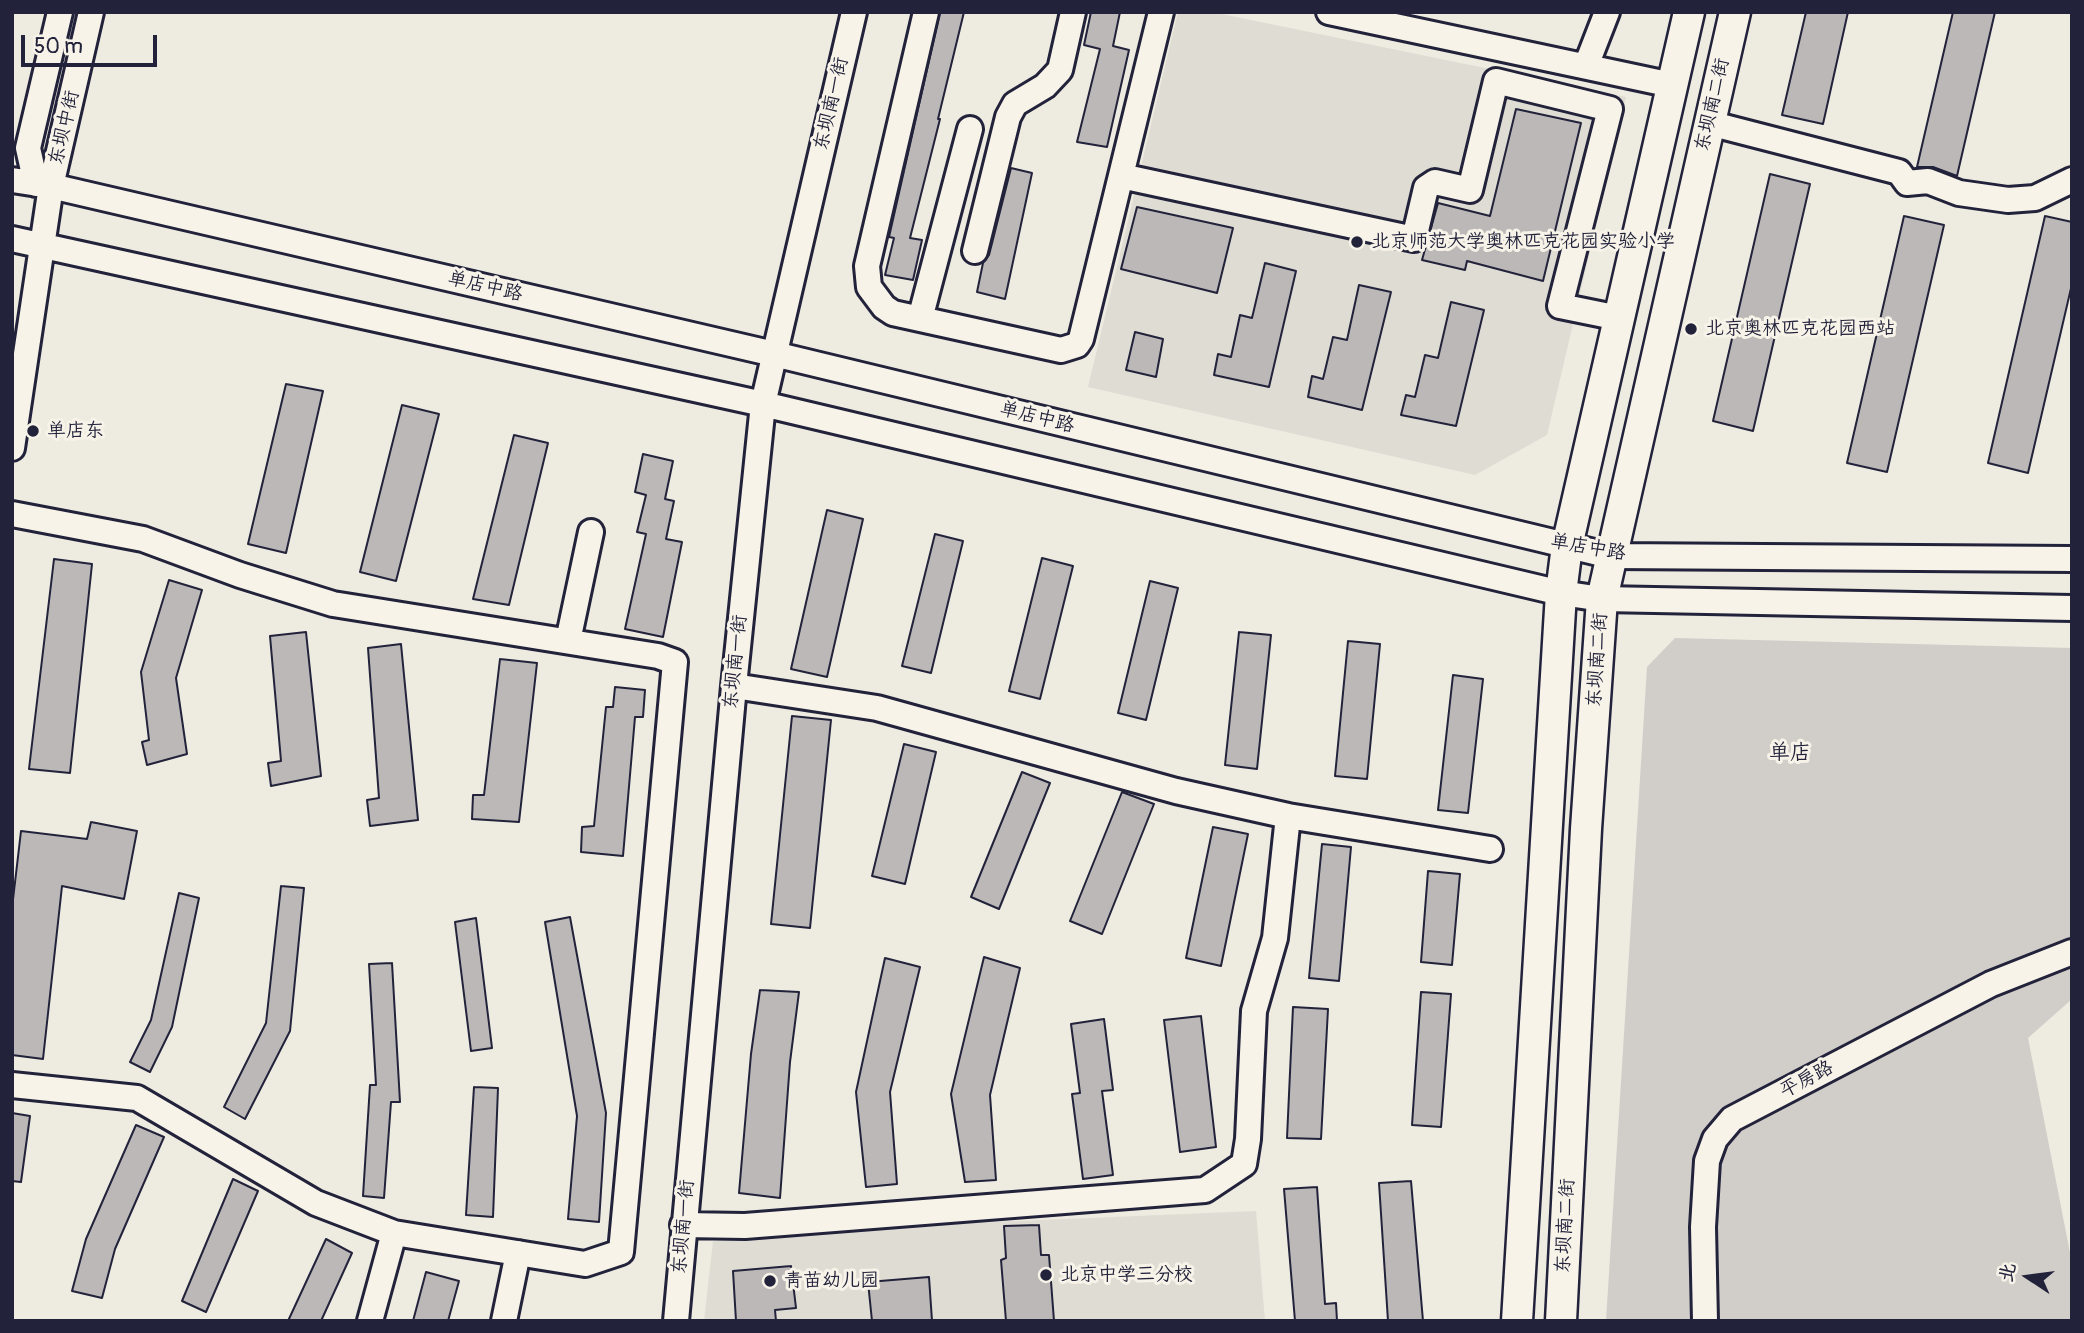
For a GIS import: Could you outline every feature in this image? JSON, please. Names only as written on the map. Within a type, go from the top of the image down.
[{"type":"main road","points":[[1517,1321],[1561,593],[1567,546],[1689,12]]},
{"type":"main road","name":"东坝南二街","points":[[1561,1321],[1586,829],[1602,599],[1735,12]]},
{"type":"street","name":"东坝中街","points":[[12,448],[41,243],[28,148],[60,12]]},
{"type":"street","name":"东坝中街","points":[[33,184],[76,12]]},
{"type":"street","name":"东坝中街","points":[[33,184],[91,12]]},
{"type":"street","name":"东坝南一街","points":[[676,1321],[734,686],[763,404],[854,12]]},
{"type":"street","points":[[926,12],[867,266],[869,287],[884,307],[893,313],[1050,348],[1068,349],[1077,345],[1081,339],[1161,12]]},
{"type":"street","points":[[975,251],[1007,117],[1015,104],[1045,86],[1060,70],[1073,12]]},
{"type":"street","points":[[1329,12],[1672,85]]},
{"type":"street","points":[[1586,66],[1607,12]]},
{"type":"street","points":[[1619,318],[1560,306],[1614,95],[1629,76]]},
{"type":"street","points":[[1121,176],[1414,239],[1426,188],[1435,182],[1470,190],[1496,81],[1610,109]]},
{"type":"street","points":[[1709,123],[1899,172],[1907,183],[1928,181],[1959,193],[2008,200],[2035,198],[2072,180]]},
{"type":"street","points":[[920,319],[970,129]]},
{"type":"street","name":"单店中路","points":[[33,184],[774,354],[1611,556],[2072,559]]},
{"type":"street","points":[[12,239],[41,243],[763,404],[1561,593],[1602,599],[2072,608]]},
{"type":"street","points":[[12,514],[56,520],[143,539],[240,575],[333,604],[658,656],[675,662],[621,1252],[585,1264],[394,1233],[316,1203],[137,1098],[12,1085]]},
{"type":"street","points":[[568,642],[591,532]]},
{"type":"street","points":[[734,686],[877,708],[1176,791],[1288,816],[1490,849]]},
{"type":"street","points":[[683,1225],[744,1226],[1205,1190],[1244,1164],[1248,1139],[1254,1011],[1275,938],[1288,816]]},
{"type":"street","name":"平房路","points":[[1704,1321],[1703,1227],[1707,1161],[1714,1139],[1732,1119],[1991,984],[2072,952]]},
{"type":"street","points":[[370,1321],[394,1233]]},
{"type":"street","points":[[504,1321],[518,1253]]},
{"type":"shaded area","name":"北京师范大学奥林匹克花园实验小学","points":[[1178,12],[1212,12],[1626,97],[1547,435],[1475,475],[1088,387]]},
{"type":"shaded area","points":[[1675,638],[2072,648],[2072,999],[2028,1038],[2072,1263],[2072,1321],[1606,1321],[1647,667]]},
{"type":"shaded area","name":"北京中学三分校","points":[[1256,1211],[1265,1321],[704,1321],[713,1241],[827,1229]]},
{"type":"building","points":[[940,12],[964,12],[910,238],[922,240],[913,280],[885,275],[894,238],[889,237]]},
{"type":"building","points":[[1091,12],[1120,12],[1113,46],[1129,50],[1107,147],[1077,142],[1100,49],[1084,45]]},
{"type":"building","points":[[1806,12],[1848,12],[1823,124],[1782,115]]},
{"type":"building","points":[[1953,12],[1995,12],[1957,176],[1933,167],[1917,167]]},
{"type":"building","points":[[1516,109],[1581,123],[1543,281],[1467,261],[1465,270],[1422,260],[1438,203],[1490,216]]},
{"type":"building","points":[[1011,168],[1032,173],[1005,299],[977,292]]},
{"type":"building","points":[[1770,174],[1810,184],[1753,431],[1713,421]]},
{"type":"building","points":[[1137,207],[1233,228],[1217,293],[1121,269]]},
{"type":"building","points":[[1904,216],[1944,225],[1887,472],[1847,463]]},
{"type":"building","points":[[2045,216],[2072,222],[2072,284],[2028,473],[1988,463]]},
{"type":"building","points":[[1265,263],[1296,271],[1269,387],[1214,375],[1218,354],[1231,357],[1240,315],[1252,318]]},
{"type":"building","points":[[1359,285],[1391,292],[1362,410],[1308,397],[1312,376],[1323,379],[1333,337],[1347,340]]},
{"type":"building","points":[[1451,302],[1484,310],[1456,426],[1401,415],[1406,395],[1415,397],[1425,355],[1438,358]]},
{"type":"building","points":[[1135,332],[1163,339],[1156,377],[1126,370]]},
{"type":"building","points":[[286,384],[323,391],[286,553],[248,544]]},
{"type":"building","points":[[402,405],[439,414],[396,581],[360,572]]},
{"type":"building","points":[[514,435],[548,443],[509,605],[473,599]]},
{"type":"building","points":[[643,454],[673,461],[665,499],[674,501],[666,539],[682,542],[663,637],[625,629],[646,534],[637,532],[646,495],[635,492]]},
{"type":"building","points":[[827,510],[863,519],[827,677],[791,669]]},
{"type":"building","points":[[935,534],[963,541],[931,673],[902,666]]},
{"type":"building","points":[[1042,558],[1073,566],[1040,699],[1009,691]]},
{"type":"building","points":[[54,559],[92,564],[70,773],[29,769]]},
{"type":"building","points":[[169,580],[202,590],[176,678],[187,754],[147,765],[142,742],[149,740],[141,672]]},
{"type":"building","points":[[1150,581],[1178,588],[1146,720],[1118,713]]},
{"type":"building","points":[[306,632],[321,776],[271,786],[268,763],[281,761],[270,636]]},
{"type":"building","points":[[1239,632],[1271,635],[1257,769],[1225,765]]},
{"type":"building","points":[[1348,641],[1380,644],[1367,779],[1335,776]]},
{"type":"building","points":[[401,644],[418,820],[370,826],[367,800],[379,798],[368,648]]},
{"type":"building","points":[[500,659],[537,663],[519,822],[472,819],[473,795],[484,795]]},
{"type":"building","points":[[1453,675],[1483,679],[1468,813],[1438,810]]},
{"type":"building","points":[[615,687],[645,690],[643,717],[635,717],[623,856],[581,852],[582,827],[594,826],[606,707],[613,707]]},
{"type":"building","points":[[792,716],[831,720],[810,928],[771,924]]},
{"type":"building","points":[[904,744],[936,752],[905,884],[872,876]]},
{"type":"building","points":[[1022,772],[1050,783],[999,909],[971,897]]},
{"type":"building","points":[[1122,792],[1154,804],[1102,934],[1070,921]]},
{"type":"building","points":[[91,822],[137,831],[124,899],[62,886],[43,1059],[12,1055],[12,908],[21,831],[87,839]]},
{"type":"building","points":[[1213,827],[1248,834],[1221,966],[1186,958]]},
{"type":"building","points":[[1322,844],[1351,847],[1339,981],[1309,978]]},
{"type":"building","points":[[1428,871],[1460,874],[1452,965],[1421,962]]},
{"type":"building","points":[[281,886],[304,888],[290,1031],[245,1119],[224,1107],[266,1023]]},
{"type":"building","points":[[179,893],[199,898],[172,1027],[150,1072],[130,1062],[151,1020]]},
{"type":"building","points":[[570,917],[606,1113],[599,1222],[568,1219],[577,1116],[545,922]]},
{"type":"building","points":[[476,918],[492,1048],[471,1051],[455,922]]},
{"type":"building","points":[[984,957],[1020,968],[990,1095],[996,1180],[965,1182],[951,1094]]},
{"type":"building","points":[[885,958],[920,967],[890,1092],[897,1184],[866,1187],[856,1092]]},
{"type":"building","points":[[392,963],[400,1102],[391,1102],[384,1198],[363,1196],[370,1085],[376,1085],[369,964]]},
{"type":"building","points":[[760,990],[799,992],[790,1062],[780,1198],[739,1193],[751,1054]]},
{"type":"building","points":[[1421,992],[1451,994],[1441,1127],[1412,1125]]},
{"type":"building","points":[[1293,1007],[1328,1009],[1321,1139],[1287,1138]]},
{"type":"building","points":[[1201,1016],[1216,1147],[1180,1152],[1164,1020]]},
{"type":"building","points":[[1104,1019],[1113,1090],[1102,1091],[1113,1175],[1083,1179],[1072,1094],[1080,1093],[1071,1024]]},
{"type":"building","points":[[474,1087],[498,1088],[493,1217],[466,1215]]},
{"type":"building","points":[[12,1113],[30,1116],[21,1182],[12,1181]]},
{"type":"building","points":[[136,1125],[164,1137],[115,1249],[102,1298],[72,1291],[86,1239]]},
{"type":"building","points":[[233,1179],[258,1191],[206,1312],[182,1301]]},
{"type":"building","points":[[1411,1181],[1423,1321],[1388,1321],[1379,1183]]},
{"type":"building","points":[[1317,1187],[1325,1304],[1336,1303],[1337,1321],[1295,1321],[1284,1189]]},
{"type":"building","points":[[1039,1225],[1041,1255],[1049,1255],[1054,1321],[1006,1321],[1001,1260],[1006,1258],[1004,1226]]},
{"type":"building","points":[[326,1239],[352,1253],[321,1321],[288,1321]]},
{"type":"building","points":[[791,1266],[796,1308],[775,1310],[776,1321],[736,1321],[733,1271]]},
{"type":"building","points":[[426,1272],[459,1281],[448,1321],[413,1321]]},
{"type":"building","points":[[929,1277],[932,1321],[872,1321],[868,1282]]},
{"type":"place","name":"北京师范大学奥林匹克花园实验小学","points":[[1357,242]]},
{"type":"place","name":"北京奥林匹克花园西站","points":[[1691,329]]},
{"type":"place","name":"单店东","points":[[33,431]]},
{"type":"place","name":"北京中学三分校","points":[[1046,1275]]},
{"type":"place","name":"青苗幼儿园","points":[[770,1281]]},
{"type":"district","name":"单店","points":[[1790,754]]}]
